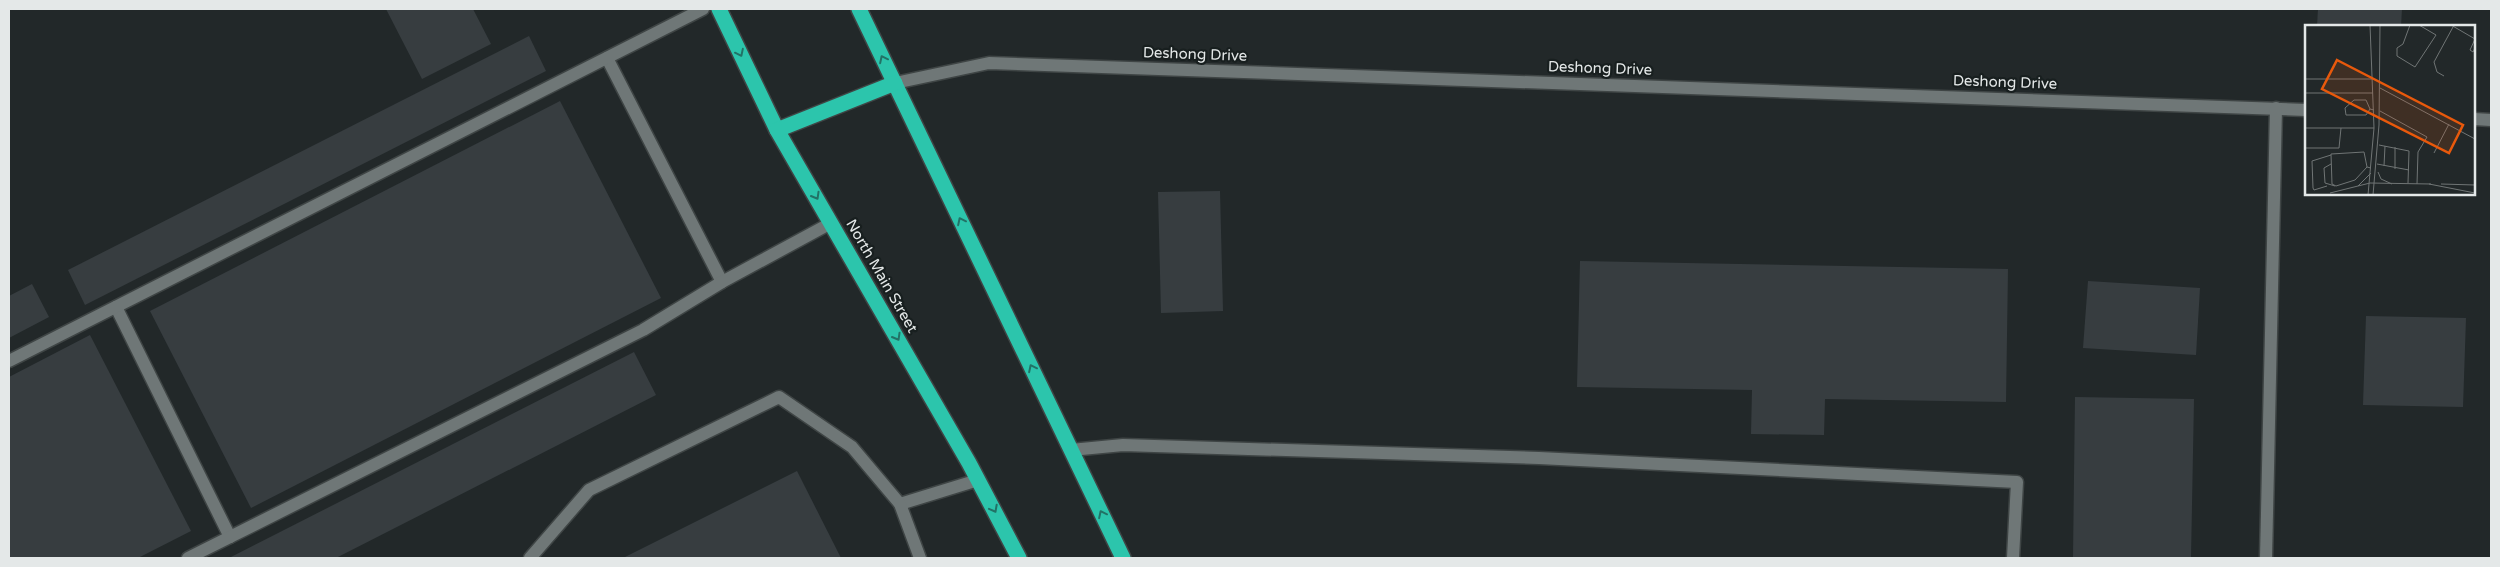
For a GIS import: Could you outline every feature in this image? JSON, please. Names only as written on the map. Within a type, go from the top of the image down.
[{"type":"highway","name":"North Main Street","points":[[719,9],[778,130],[978,480],[1020,558]]},
{"type":"highway","points":[[859,9],[1123,558]]},
{"type":"highway","points":[[778,130],[895,82]]},
{"type":"street","points":[[9,361],[703,9]]},
{"type":"street","points":[[607,58],[722,282]]},
{"type":"street","name":"Deshong Drive","points":[[895,82],[989,63],[2305,110]]},
{"type":"street","points":[[2266,558],[2276,108]]},
{"type":"street","points":[[2475,119],[2491,120]]},
{"type":"street","points":[[188,558],[643,330],[722,282],[831,223]]},
{"type":"street","points":[[116,306],[230,537]]},
{"type":"street","points":[[530,558],[589,490],[779,397],[852,447],[900,504],[920,558]]},
{"type":"street","points":[[1071,450],[1122,445],[1539,458],[2017,482],[2013,558]]},
{"type":"street","points":[[900,504],[978,480]]},
{"type":"building","points":[[386,9],[473,9],[491,44],[422,79]]},
{"type":"building","points":[[2318,9],[2402,9],[2401,25],[2317,25]]},
{"type":"building","points":[[529,36],[546,71],[85,305],[68,270]]},
{"type":"building","points":[[560,101],[661,298],[251,508],[150,311]]},
{"type":"building","points":[[1220,191],[1223,311],[1161,313],[1158,192]]},
{"type":"building","points":[[1580,261],[2008,269],[2006,402],[1825,399],[1824,435],[1751,434],[1752,390],[1577,387]]},
{"type":"building","points":[[2088,281],[2200,288],[2196,355],[2083,348]]},
{"type":"building","points":[[32,284],[49,317],[9,338],[9,296]]},
{"type":"building","points":[[2366,316],[2466,318],[2463,407],[2363,405]]},
{"type":"building","points":[[90,335],[191,531],[138,558],[9,558],[9,377]]},
{"type":"building","points":[[634,352],[656,395],[336,558],[229,558]]},
{"type":"building","points":[[2075,397],[2194,399],[2191,558],[2073,558]]},
{"type":"building","points":[[797,471],[841,558],[623,558]]}]
